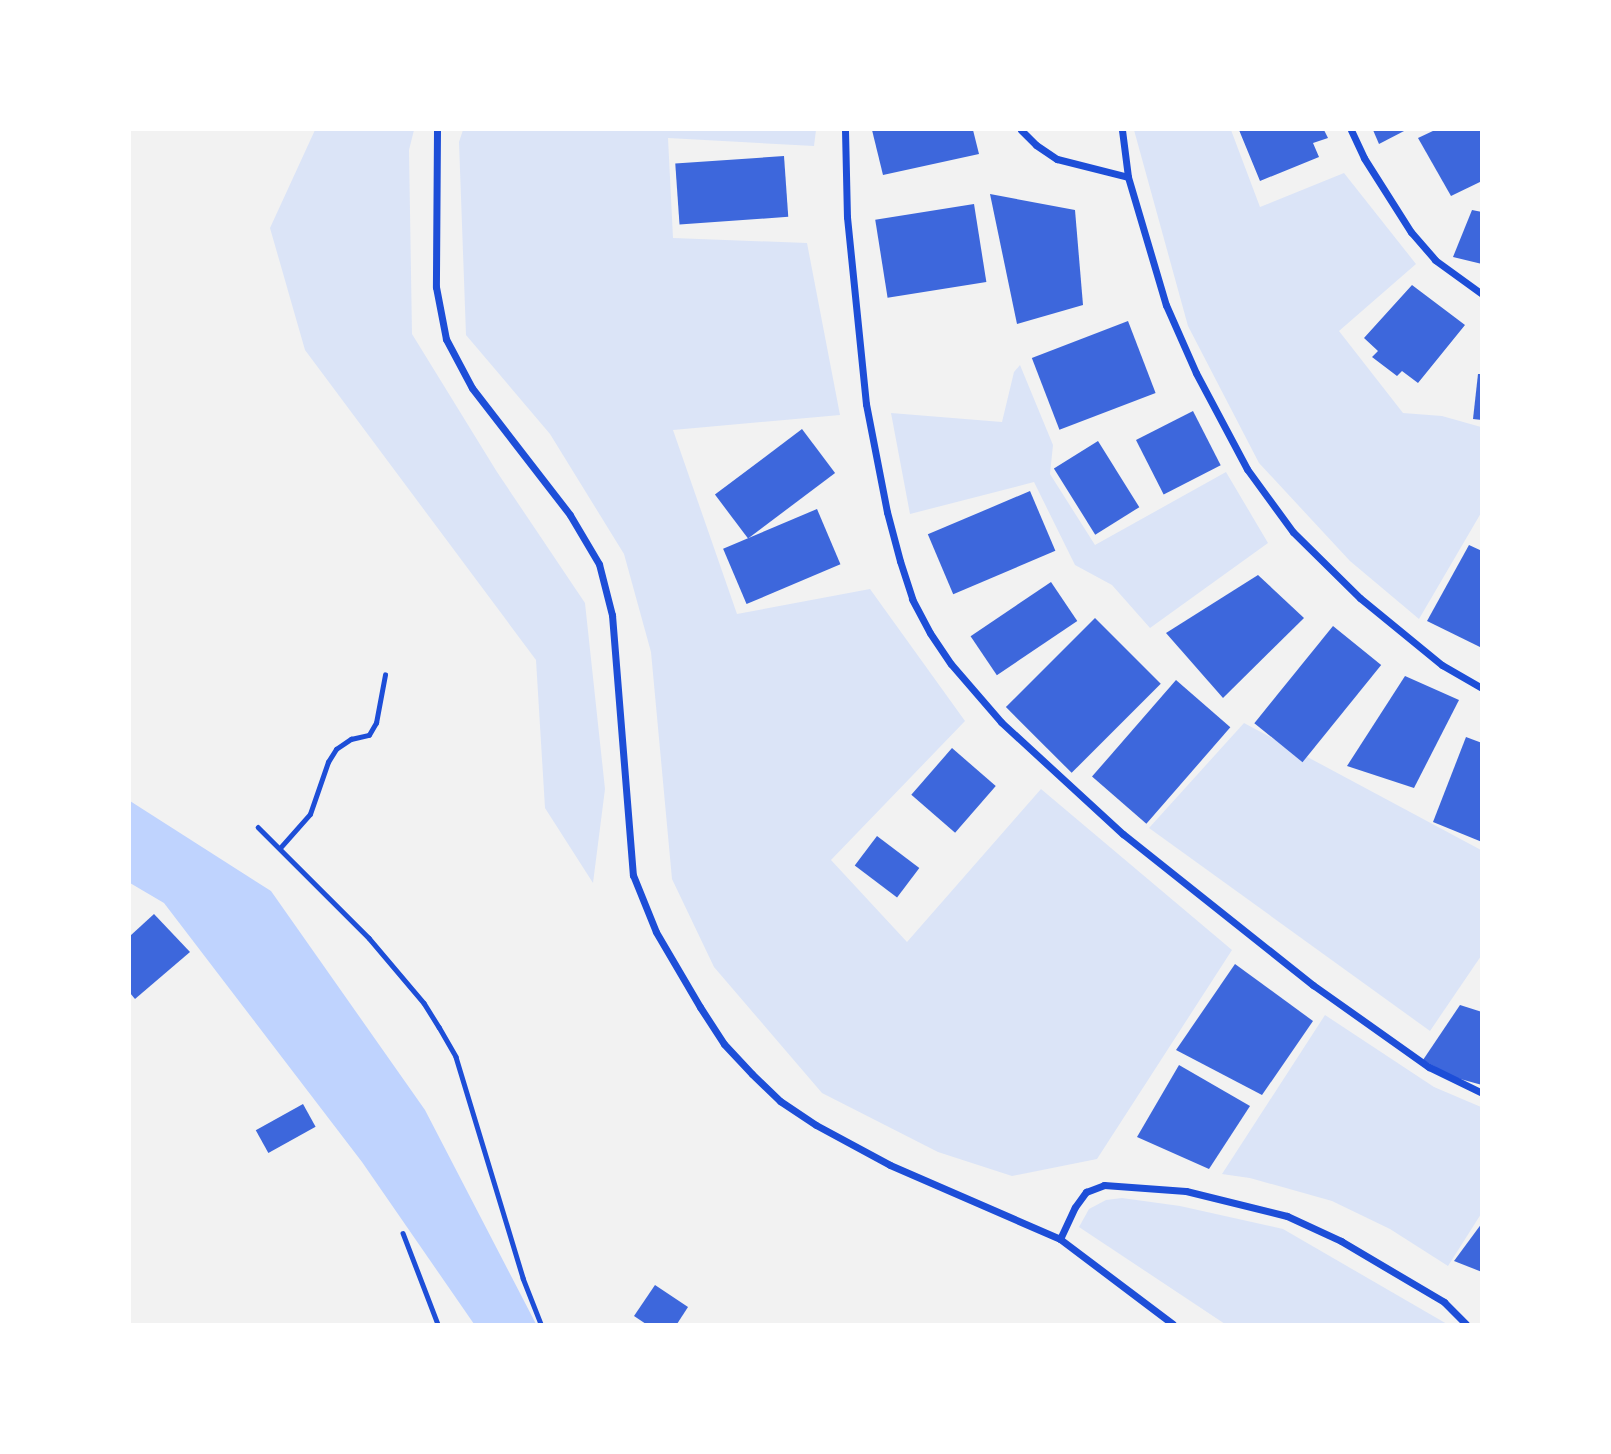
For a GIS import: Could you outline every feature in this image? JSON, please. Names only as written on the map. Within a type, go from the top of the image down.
[{"type":"street","points":[[437,130],[436,287],[446,339],[472,388],[570,516],[599,564],[612,615],[633,875],[667,953],[724,1044],[780,1101],[816,1125],[890,1165],[1060,1240],[1173,1325]]},
{"type":"street","points":[[845,130],[847,217],[866,404],[900,561],[912,599],[930,633],[951,664],[1001,722],[1123,834],[1313,985],[1429,1066],[1482,1093]]},
{"type":"street","points":[[1021,130],[1036,145],[1057,159],[1128,177]]},
{"type":"street","points":[[1122,130],[1128,177],[1171,317],[1220,422],[1269,501],[1293,532],[1360,598],[1443,665],[1482,688]]},
{"type":"street","points":[[1351,130],[1364,158],[1411,232],[1435,260],[1482,294]]},
{"type":"street","points":[[1060,1240],[1075,1207],[1086,1192],[1104,1185],[1186,1191],[1287,1216],[1341,1241],[1444,1302],[1466,1325]]},
{"type":"path","points":[[280,848],[310,814],[328,762],[336,749],[351,739],[369,735],[376,723],[386,676]]},
{"type":"path","points":[[258,827],[369,938],[424,1003],[439,1027],[456,1057],[523,1278],[541,1325]]},
{"type":"path","points":[[403,1233],[438,1325]]},
{"type":"shaded area","points":[[315,130],[414,130],[409,150],[412,334],[497,472],[585,603],[605,789],[593,883],[545,808],[536,660],[305,350],[270,228]]},
{"type":"shaded area","points":[[463,130],[816,130],[814,146],[668,138],[673,238],[807,243],[840,415],[673,430],[737,614],[870,589],[965,721],[831,860],[907,942],[1041,789],[1232,950],[1097,1159],[1012,1176],[938,1152],[822,1093],[714,967],[672,879],[651,652],[624,554],[550,434],[466,335],[459,142]]},
{"type":"shaded area","points":[[1134,130],[1231,130],[1260,207],[1344,173],[1416,264],[1339,331],[1403,413],[1442,416],[1481,427],[1481,513],[1419,619],[1350,561],[1259,463],[1188,326]]},
{"type":"shaded area","points":[[1020,365],[1053,445],[1050,474],[1095,545],[1226,472],[1268,543],[1150,628],[1112,585],[1075,565],[1034,482],[910,514],[891,413],[1002,422],[1014,372]]},
{"type":"shaded area","points":[[1244,723],[1481,850],[1481,956],[1430,1031],[1149,828]]},
{"type":"shaded area","points":[[1325,1015],[1434,1087],[1481,1107],[1481,1214],[1448,1266],[1390,1229],[1332,1201],[1250,1178],[1222,1174]]},
{"type":"shaded area","points":[[1122,1198],[1180,1206],[1283,1229],[1447,1324],[1225,1324],[1079,1227],[1089,1209],[1106,1200]]},
{"type":"water","points":[[130,801],[271,891],[425,1110],[536,1324],[474,1324],[362,1162],[164,903],[130,883]]},
{"type":"building","points":[[872,130],[973,130],[979,154],[883,175]]},
{"type":"building","points":[[1239,130],[1324,130],[1328,138],[1313,143],[1319,157],[1260,181]]},
{"type":"building","points":[[1373,130],[1406,130],[1379,144]]},
{"type":"building","points":[[1435,130],[1482,130],[1482,181],[1451,196],[1418,138]]},
{"type":"building","points":[[784,156],[788,217],[680,224],[675,164]]},
{"type":"building","points":[[990,194],[1075,210],[1083,305],[1017,324]]},
{"type":"building","points":[[974,204],[986,282],[888,298],[875,220]]},
{"type":"building","points":[[1472,210],[1482,212],[1482,264],[1453,257]]},
{"type":"building","points":[[1412,285],[1465,325],[1418,383],[1402,371],[1397,376],[1372,357],[1378,351],[1364,338]]},
{"type":"building","points":[[1128,321],[1156,393],[1059,430],[1032,358]]},
{"type":"building","points":[[1478,374],[1482,374],[1482,420],[1473,419]]},
{"type":"building","points":[[1193,411],[1221,465],[1164,494],[1136,440]]},
{"type":"building","points":[[802,429],[835,473],[748,539],[715,495]]},
{"type":"building","points":[[1098,441],[1139,507],[1095,535],[1054,469]]},
{"type":"building","points":[[1030,491],[1055,551],[953,594],[928,534]]},
{"type":"building","points":[[817,509],[840,564],[747,604],[723,549]]},
{"type":"building","points":[[1469,545],[1482,551],[1482,648],[1427,621]]},
{"type":"building","points":[[1258,575],[1304,618],[1223,698],[1166,633]]},
{"type":"building","points":[[1051,582],[1077,621],[997,675],[971,636]]},
{"type":"building","points":[[1095,618],[1161,684],[1072,773],[1006,707]]},
{"type":"building","points":[[1333,626],[1381,665],[1303,762],[1254,723]]},
{"type":"building","points":[[1405,676],[1459,700],[1414,788],[1347,766]]},
{"type":"building","points":[[1176,680],[1230,727],[1146,824],[1092,777]]},
{"type":"building","points":[[1466,737],[1482,743],[1482,842],[1433,822]]},
{"type":"building","points":[[952,748],[996,786],[955,833],[911,795]]},
{"type":"building","points":[[877,836],[919,868],[897,897],[855,866]]},
{"type":"building","points":[[154,914],[190,952],[135,999],[130,993],[130,936]]},
{"type":"building","points":[[1235,964],[1313,1021],[1262,1095],[1176,1050]]},
{"type":"building","points":[[1460,1005],[1482,1012],[1482,1085],[1453,1077],[1423,1060]]},
{"type":"building","points":[[1179,1065],[1250,1106],[1209,1169],[1137,1137]]},
{"type":"building","points":[[303,1104],[316,1127],[268,1153],[256,1130]]},
{"type":"building","points":[[1482,1223],[1482,1272],[1454,1261]]},
{"type":"building","points":[[655,1285],[688,1307],[677,1324],[646,1324],[634,1316]]}]
